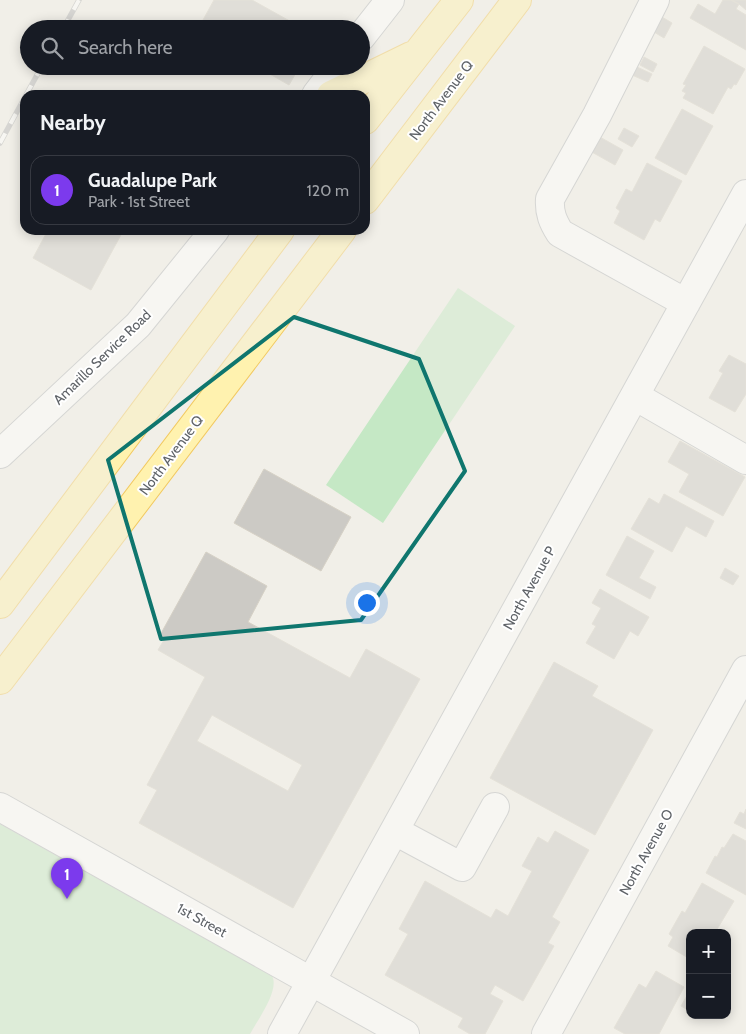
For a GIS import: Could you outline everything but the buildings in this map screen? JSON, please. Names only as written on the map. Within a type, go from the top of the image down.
[{"type":"main road","points":[[370,114],[459,0]]},
{"type":"main road","name":"North Avenue Q","points":[[370,193],[517,0]]},
{"type":"main road","points":[[341,90],[417,53]]},
{"type":"main road","name":"North Avenue Q","points":[[0,680],[338,235]]},
{"type":"main road","points":[[0,604],[271,236]]},
{"type":"street","points":[[370,26],[390,0]]},
{"type":"street","points":[[655,0],[597,115],[550,200],[549,209],[552,221],[560,233],[686,303]]},
{"type":"street","points":[[320,90],[331,75]]},
{"type":"street","name":"North Avenue P","points":[[282,1034],[746,194]]},
{"type":"street","name":"Amarillo Service Road","points":[[0,454],[138,324],[211,235]]},
{"type":"street","points":[[635,396],[743,452]]},
{"type":"street","name":"North Avenue O","points":[[546,1034],[746,670]]},
{"type":"street","name":"1st Street","points":[[0,807],[405,1034]]},
{"type":"street","points":[[395,831],[462,867],[495,808]]},
{"type":"highlighted area","points":[[294,317],[419,359],[465,471],[361,620],[161,639],[108,460]]},
{"type":"green space","points":[[458,288],[515,326],[383,523],[326,485]]},
{"type":"green space","points":[[0,824],[272,976],[274,982],[270,997],[250,1034],[0,1034]]},
{"type":"railway","points":[[68,20],[79,0]]},
{"type":"railway","points":[[29,90],[37,75]]},
{"type":"railway","points":[[0,143],[20,106]]},
{"type":"place","name":"Guadalupe Park","points":[[67,899]]}]
